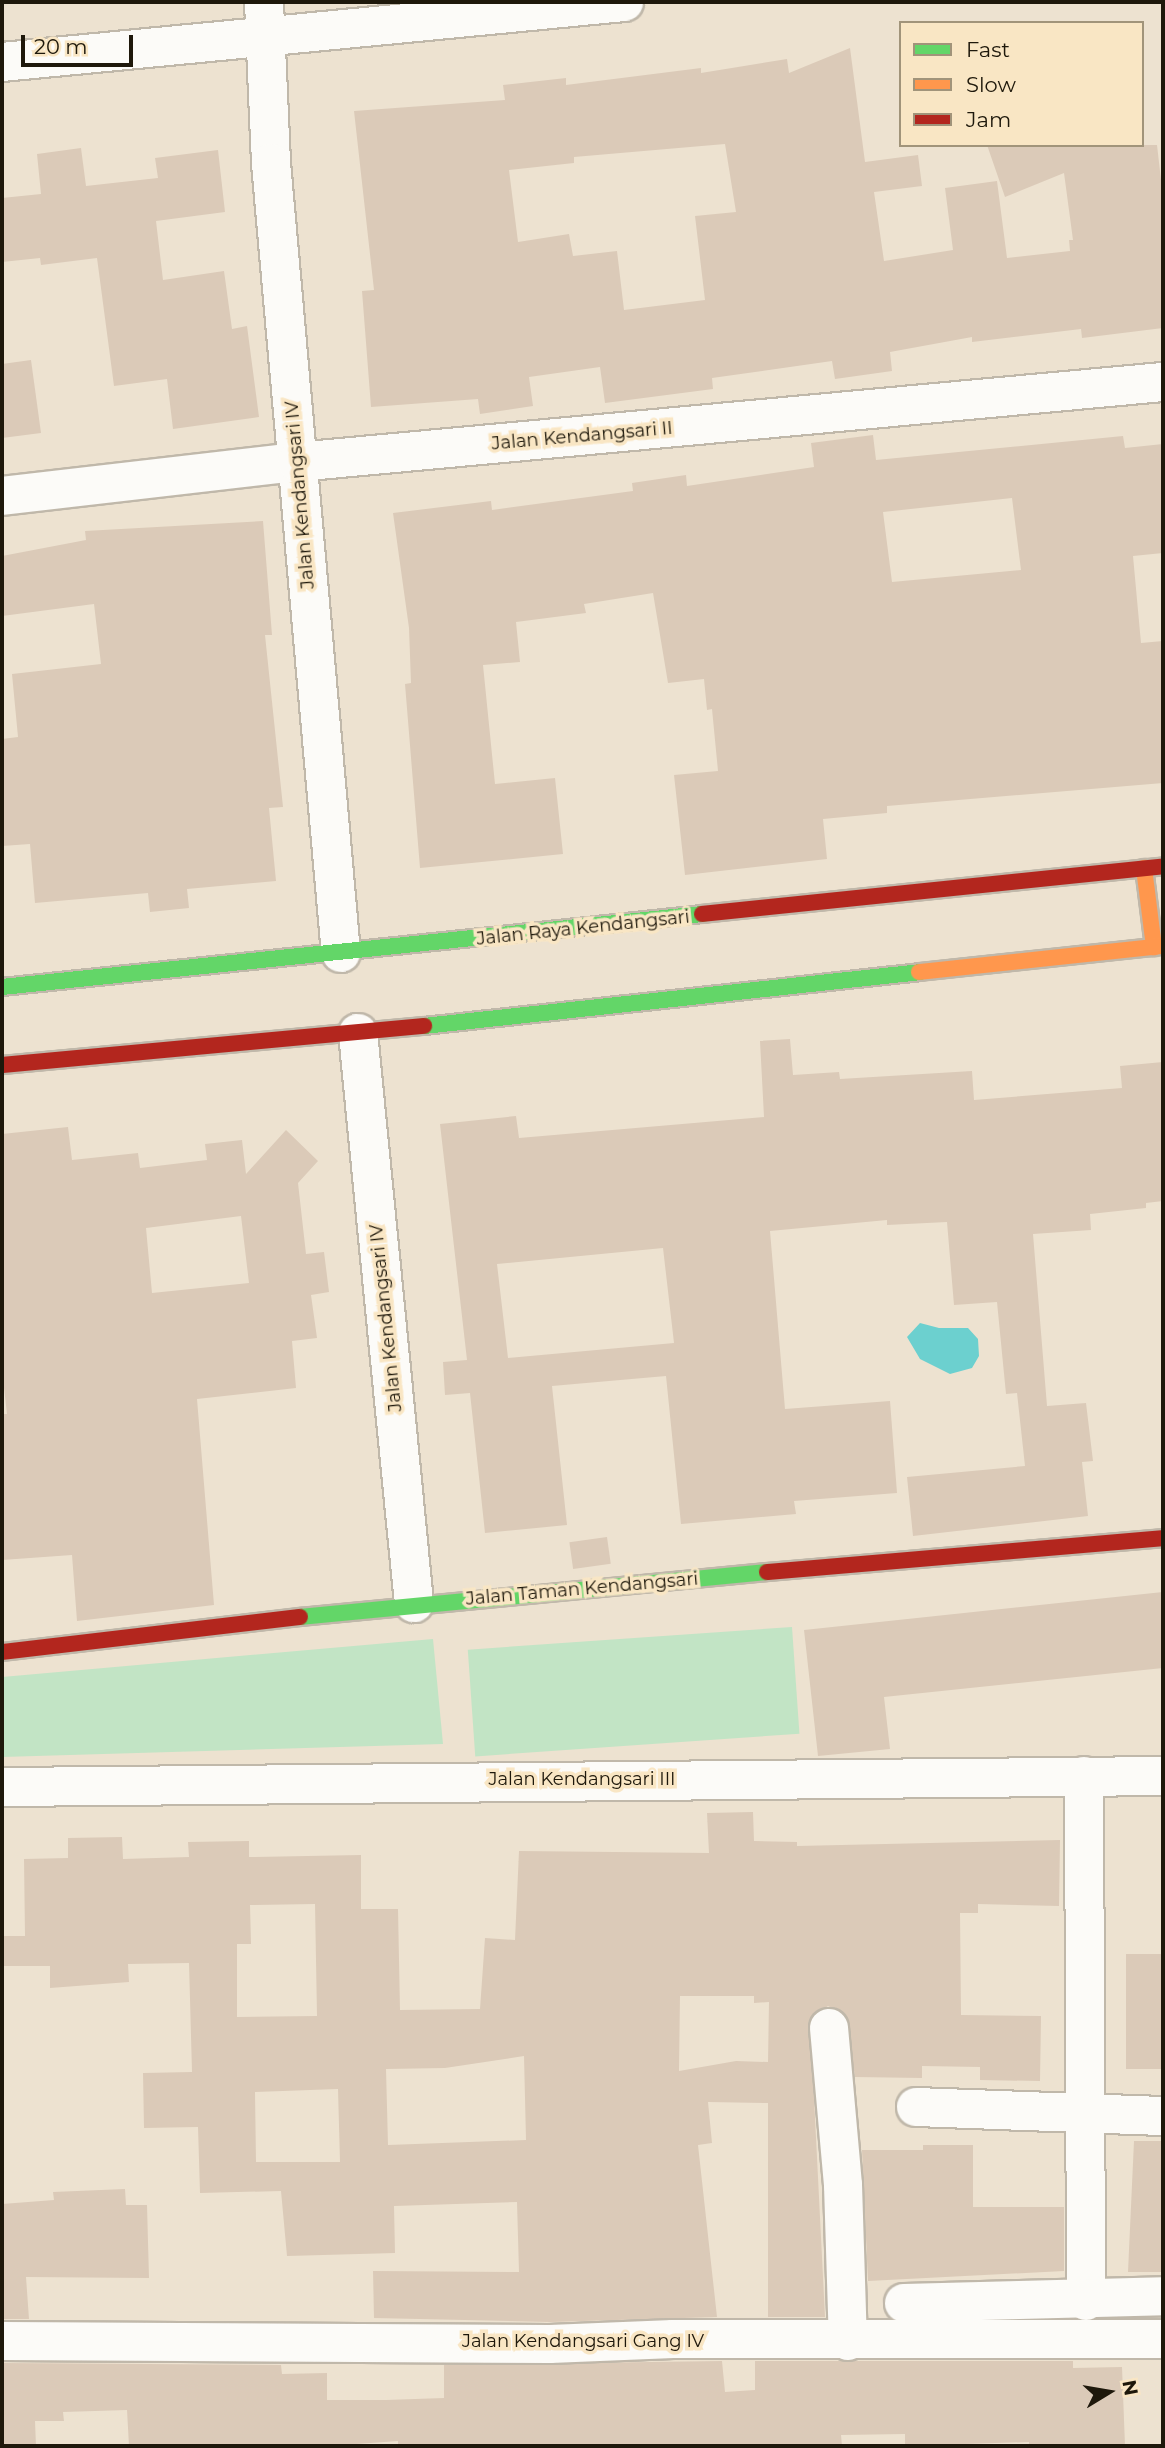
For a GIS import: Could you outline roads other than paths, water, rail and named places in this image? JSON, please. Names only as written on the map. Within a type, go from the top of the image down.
[{"type":"main road","name":"Jalan Raya Kendangsari","points":[[2,987],[1163,866]]},
{"type":"main road","points":[[2,1065],[358,1033],[1159,946],[1144,868]]},
{"type":"main road","name":"Jalan Taman Kendangsari","points":[[2,1652],[414,1604],[1163,1538]]},
{"type":"street","points":[[2,62],[264,19],[624,2]]},
{"type":"street","name":"Jalan Kendangsari IV","points":[[264,19],[297,462],[341,953]]},
{"type":"street","name":"Jalan Kendangsari II","points":[[2,496],[297,462],[1163,382]]},
{"type":"street","name":"Jalan Kendangsari IV","points":[[358,1033],[414,1604]]},
{"type":"street","points":[[1084,1776],[1086,2301]]},
{"type":"street","name":"Jalan Kendangsari III","points":[[2,1787],[1163,1776]]},
{"type":"street","points":[[829,2028],[843,2185],[848,2341]]},
{"type":"street","points":[[916,2108],[1163,2116]]},
{"type":"street","points":[[904,2303],[1086,2301],[1163,2296]]},
{"type":"street","name":"Jalan Kendangsari Gang IV","points":[[2,2341],[1163,2339]]},
{"type":"water","points":[[920,1323],[939,1328],[968,1328],[978,1339],[979,1356],[972,1368],[950,1374],[920,1359],[907,1337]]}]
